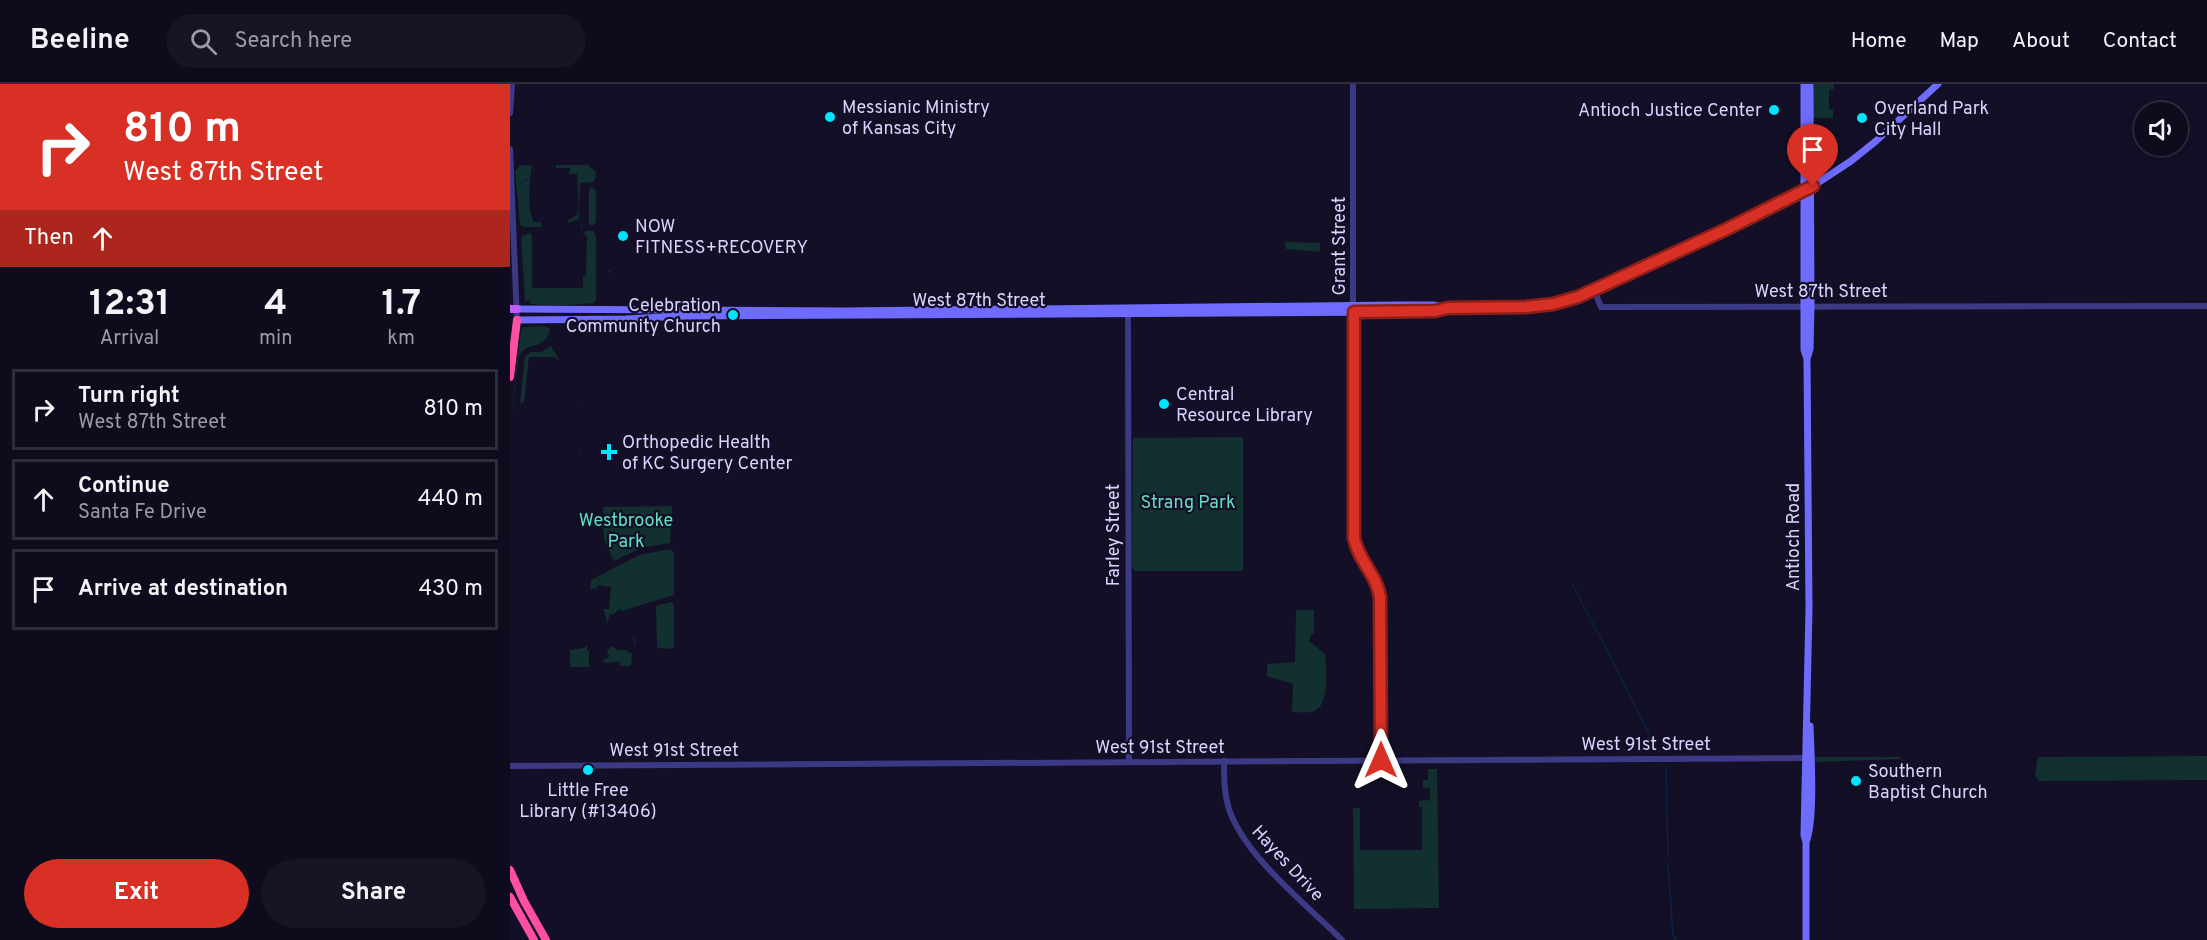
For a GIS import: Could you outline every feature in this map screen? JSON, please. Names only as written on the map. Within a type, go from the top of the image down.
[{"type":"highway","points":[[510,377],[513,320]]},
{"type":"highway","points":[[510,870],[524,902],[546,940]]},
{"type":"highway","points":[[510,897],[534,940]]},
{"type":"main road","name":"Antioch Road","points":[[1804,84],[1807,306],[1810,349],[1807,359],[1809,835],[1806,842],[1806,940]]},
{"type":"main road","name":"Antioch Road","points":[[1807,190],[1810,84]]},
{"type":"main road","points":[[1594,291],[1807,190],[1851,161],[1876,141],[1938,84]]},
{"type":"main road","name":"West 87th Street","points":[[513,320],[1128,311],[1354,309],[1435,311],[1448,308],[1544,305],[1594,291]]},
{"type":"main road","name":"West 87th Street","points":[[513,309],[1128,311]]},
{"type":"main road","points":[[564,320],[571,316],[597,315],[600,309]]},
{"type":"street","points":[[510,113],[513,84]]},
{"type":"street","name":"Grant Street","points":[[1353,84],[1354,538],[1359,553],[1378,585],[1380,597],[1381,760]]},
{"type":"street","points":[[510,149],[513,320]]},
{"type":"street","name":"West 87th Street","points":[[1594,291],[1601,307],[2207,306]]},
{"type":"street","name":"Farley Street","points":[[1128,311],[1129,762]]},
{"type":"street","name":"West 91st Street","points":[[510,766],[1807,758]]},
{"type":"street","name":"Hayes Drive","points":[[1224,761],[1228,804],[1234,822],[1247,844],[1342,940]]},
{"type":"green space","points":[[1814,84],[1834,84],[1834,89],[1829,90],[1829,109],[1833,110],[1833,118],[1811,118],[1812,86]]},
{"type":"green space","points":[[520,165],[532,166],[529,187],[530,211],[534,222],[541,222],[541,227],[520,225],[515,172]]},
{"type":"green space","points":[[556,165],[588,165],[596,172],[594,182],[580,183],[579,219],[568,223],[568,220],[577,215],[579,210],[577,174],[567,174],[570,168],[556,168]]},
{"type":"green space","points":[[591,187],[596,190],[596,222],[592,226],[589,224],[589,189]]},
{"type":"green space","points":[[593,231],[596,235],[596,299],[594,303],[546,305],[529,304],[531,302],[527,299],[528,301],[525,301],[521,238],[523,235],[530,233],[532,236],[532,288],[583,288],[583,276],[586,276],[587,236],[583,234]]},
{"type":"green space","points":[[1285,242],[1320,243],[1320,252],[1286,249]]},
{"type":"green space","points":[[545,326],[550,329],[548,336],[540,343],[527,348],[519,356],[510,428],[521,329]]},
{"type":"green space","points":[[551,346],[558,358],[557,361],[556,357],[529,357],[524,402],[520,404],[525,356],[531,352],[541,352]]},
{"type":"green space","name":"Strang Park","points":[[1243,437],[1243,571],[1135,571],[1132,567],[1133,438]]},
{"type":"green space","name":"Westbrooke Park","points":[[672,506],[670,543],[641,548],[614,561],[604,540],[603,507]]},
{"type":"green space","points":[[670,549],[674,552],[674,595],[622,611],[620,609],[613,615],[610,614],[607,624],[604,609],[609,609],[611,587],[598,585],[599,577],[597,588],[590,589],[591,580],[639,555]]},
{"type":"green space","points":[[671,602],[674,605],[674,647],[671,649],[657,648],[656,606]]},
{"type":"green space","points":[[1296,610],[1314,610],[1314,633],[1309,641],[1325,654],[1325,692],[1320,706],[1311,712],[1292,712],[1293,684],[1267,676],[1267,664],[1295,662]]},
{"type":"green space","points":[[587,644],[589,667],[570,667],[570,650],[584,648]]},
{"type":"green space","points":[[612,646],[632,653],[631,666],[620,666],[619,662],[604,663],[603,660],[609,657],[607,651]]},
{"type":"green space","points":[[2207,756],[2207,780],[2039,781],[2035,775],[2038,757]]},
{"type":"green space","points":[[1812,757],[1900,757],[1900,759],[1815,762]]},
{"type":"green space","points":[[1428,769],[1437,769],[1439,908],[1354,909],[1353,808],[1360,808],[1360,850],[1422,850],[1422,807],[1419,807],[1419,801],[1430,800],[1430,788],[1423,788],[1423,780],[1428,780]]},
{"type":"waterway","points":[[520,186],[521,182],[528,179]]},
{"type":"waterway","points":[[581,224],[582,228]]},
{"type":"waterway","points":[[1573,585],[1659,752]]},
{"type":"waterway","points":[[634,637],[635,644]]},
{"type":"waterway","points":[[658,646],[659,641]]},
{"type":"waterway","points":[[1666,766],[1668,855]]},
{"type":"waterway","points":[[1668,864],[1673,935],[1676,940]]},
{"type":"place","name":"Antioch Justice Center","points":[[1774,110]]},
{"type":"place","name":"Messianic Ministry of Kansas City","points":[[830,117]]},
{"type":"place","name":"Overland Park City Hall","points":[[1862,118]]},
{"type":"place","name":"NOW FITNESS+RECOVERY","points":[[623,236]]},
{"type":"place","name":"Celebration Community Church","points":[[733,315]]},
{"type":"place","name":"Central Resource Library","points":[[1164,404]]},
{"type":"place","name":"Orthopedic Health of KC Surgery Center","points":[[609,452]]},
{"type":"place","name":"Little Free Library (#13406)","points":[[588,770]]},
{"type":"place","name":"Southern Baptist Church","points":[[1856,781]]},
{"type":"route","points":[[1381,760],[1380,597],[1378,585],[1356,548],[1353,531],[1354,312],[1526,307],[1578,297],[1727,229],[1813,186]]}]
